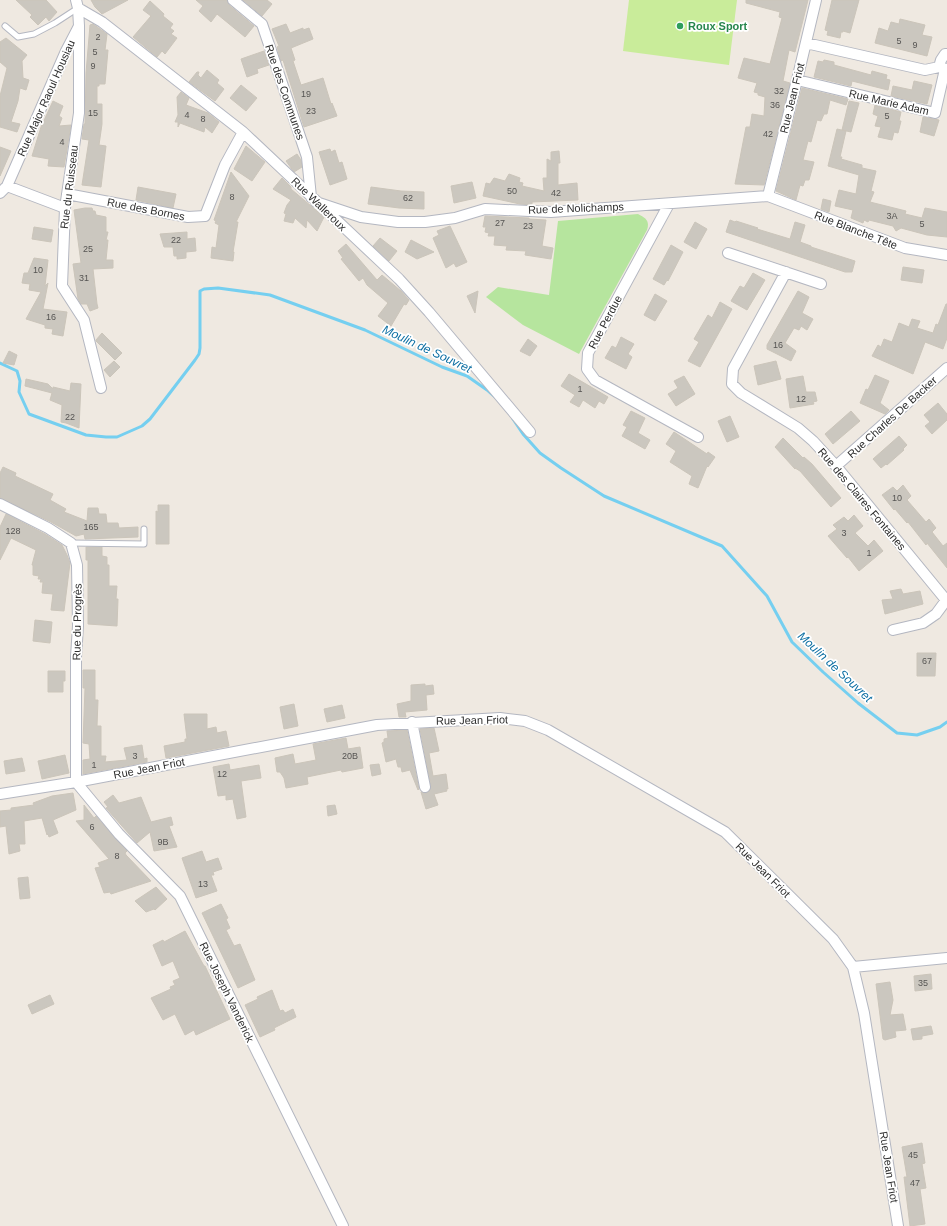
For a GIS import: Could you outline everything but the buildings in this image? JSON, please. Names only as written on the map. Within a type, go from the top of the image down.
[{"type":"street","name":"Rue des Communes","points":[[233,0],[262,24],[307,157],[314,199]]},
{"type":"street","name":"Rue Jean Friot","points":[[768,196],[798,80],[816,0]]},
{"type":"street","name":"Rue Walleroux","points":[[77,4],[243,132],[399,279],[429,312],[530,432]]},
{"type":"street","name":"Rue Major Raoul Housiau","points":[[4,189],[66,51],[79,26],[77,4]]},
{"type":"street","name":"Rue du Ruisseau","points":[[79,26],[79,113],[65,208],[62,286],[84,320],[101,388]]},
{"type":"street","points":[[806,43],[925,70],[944,68],[941,60],[945,54],[947,54]]},
{"type":"street","name":"Rue Marie Adam","points":[[798,80],[935,113],[944,68]]},
{"type":"street","name":"Rue des Bornes","points":[[67,194],[188,217],[205,216],[225,165],[243,132]]},
{"type":"street","points":[[4,189],[65,208]]},
{"type":"street","name":"Rue de Nolichamps","points":[[314,199],[361,217],[398,222],[425,222],[455,218],[485,209],[551,212],[768,196]]},
{"type":"street","name":"Rue Blanche Tête","points":[[768,196],[905,248],[947,255]]},
{"type":"street","name":"Rue Perdue","points":[[669,204],[588,353],[587,369],[595,380],[698,437]]},
{"type":"street","points":[[728,253],[821,284]]},
{"type":"street","name":"Rue des Claires Fontaines","points":[[786,272],[733,369],[732,384],[741,393],[798,428],[813,441],[836,466],[947,599]]},
{"type":"street","name":"Rue Charles De Backer","points":[[836,466],[947,368]]},
{"type":"street","points":[[0,504],[48,528],[71,543]]},
{"type":"street","name":"Rue du Progrès","points":[[71,543],[77,565],[78,626],[76,657],[76,782]]},
{"type":"street","points":[[893,630],[923,623],[936,614],[947,599]]},
{"type":"street","name":"Rue Jean Friot","points":[[0,794],[76,782],[377,725],[500,718],[525,721],[548,730],[725,832],[833,939],[853,967],[864,1013],[898,1226]]},
{"type":"street","points":[[412,722],[425,787]]},
{"type":"street","name":"Rue Joseph Vanderick","points":[[76,782],[119,834],[180,896],[343,1226]]},
{"type":"street","points":[[853,967],[947,958]]},
{"type":"lane","points":[[5,26],[18,36],[34,34],[55,23],[77,4]]},
{"type":"lane","points":[[71,543],[144,544],[144,529]]},
{"type":"green space","name":"Roux Sport","points":[[629,0],[737,0],[729,65],[623,51]]},
{"type":"green space","points":[[638,214],[647,220],[647,230],[579,354],[523,325],[486,297],[498,287],[549,295],[558,221]]},
{"type":"waterway","name":"Moulin de Souvret","points":[[0,363],[17,371],[20,381],[19,392],[29,414],[86,435],[117,437],[142,426],[150,419],[195,360],[199,354],[200,348],[200,291],[204,289],[218,288],[270,295],[365,330],[442,367],[467,376],[496,398]]},
{"type":"waterway","name":"Moulin de Souvret","points":[[513,419],[523,434],[540,453],[604,496],[722,546],[767,596],[792,642],[858,703],[897,733],[917,735],[940,727],[947,722]]},
{"type":"place","name":"Roux Sport","points":[[680,26]]}]
